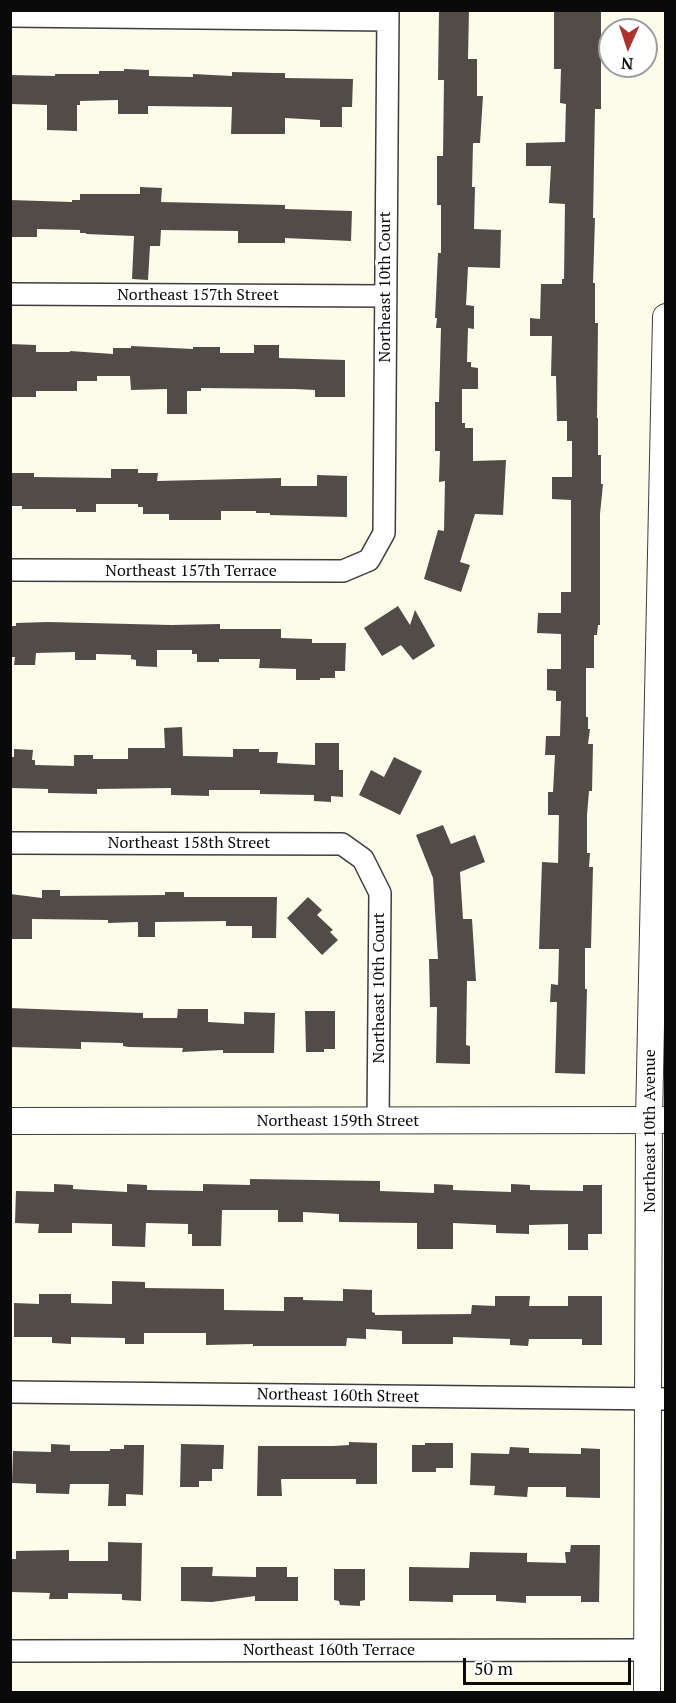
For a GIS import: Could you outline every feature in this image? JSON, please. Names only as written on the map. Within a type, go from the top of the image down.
[{"type":"street","points":[[10,16],[388,15]]},
{"type":"street","name":"Northeast 10th Court","points":[[369,560],[384,533],[388,15]]},
{"type":"street","name":"Northeast 157th Street","points":[[10,294],[385,296]]},
{"type":"street","name":"Northeast 10th Avenue","points":[[647,1692],[658,1399],[657,1120],[666,317]]},
{"type":"street","name":"Northeast 157th Terrace","points":[[10,570],[343,572],[369,560]]},
{"type":"street","name":"Northeast 158th Street","points":[[10,843],[342,844],[363,859]]},
{"type":"street","name":"Northeast 10th Court","points":[[363,859],[380,893],[378,1121]]},
{"type":"street","name":"Northeast 159th Street","points":[[10,1121],[657,1120]]},
{"type":"street","name":"Northeast 160th Street","points":[[10,1392],[658,1399]]},
{"type":"street","name":"Northeast 160th Terrace","points":[[10,1651],[648,1650]]},
{"type":"building","points":[[439,10],[469,10],[468,59],[477,59],[477,96],[483,96],[480,143],[473,143],[474,229],[501,230],[500,268],[468,267],[466,305],[474,306],[474,329],[468,328],[467,362],[471,362],[471,367],[478,368],[478,389],[462,389],[462,423],[465,423],[465,428],[473,428],[473,461],[506,460],[503,515],[475,514],[460,562],[470,565],[461,592],[424,579],[438,530],[444,531],[445,481],[439,482],[440,451],[435,451],[435,402],[439,402],[441,328],[436,328],[437,318],[435,318],[438,253],[441,253],[441,205],[437,205],[437,156],[443,156],[444,80],[438,80]]},
{"type":"building","points":[[554,10],[601,10],[601,18],[598,18],[598,78],[601,78],[601,109],[595,109],[593,283],[595,283],[595,323],[598,323],[598,455],[601,455],[601,484],[603,484],[600,514],[600,625],[598,625],[597,635],[594,635],[594,668],[586,668],[586,717],[588,717],[588,729],[590,729],[588,744],[593,744],[592,791],[589,791],[587,815],[587,853],[590,853],[589,867],[593,867],[591,948],[585,948],[585,989],[587,989],[585,1074],[555,1073],[557,1002],[550,1002],[551,984],[558,985],[559,949],[539,949],[542,862],[558,863],[559,815],[548,815],[548,792],[553,792],[555,755],[545,755],[546,736],[560,736],[561,701],[556,701],[556,691],[547,690],[547,669],[561,669],[561,634],[537,633],[538,613],[561,613],[561,592],[571,592],[571,500],[552,499],[552,477],[572,477],[572,441],[567,441],[567,421],[557,421],[556,376],[551,376],[552,336],[530,336],[530,318],[540,319],[541,284],[562,284],[562,279],[564,279],[565,204],[549,203],[551,166],[526,166],[526,143],[565,142],[566,104],[560,103],[561,69],[554,69]]},
{"type":"building","points":[[124,69],[149,70],[149,76],[193,77],[193,74],[232,76],[232,72],[285,73],[285,78],[353,79],[352,107],[342,107],[342,127],[320,127],[320,120],[285,118],[285,134],[231,134],[232,107],[148,106],[148,114],[118,114],[118,100],[80,101],[80,105],[77,105],[77,131],[47,130],[47,105],[10,104],[10,75],[99,74],[99,71],[124,71]]},
{"type":"building","points":[[140,187],[162,188],[161,202],[285,205],[285,209],[352,211],[351,241],[285,238],[285,243],[238,243],[238,231],[161,230],[160,246],[150,246],[148,280],[132,279],[134,236],[86,234],[80,233],[80,230],[37,229],[37,237],[10,237],[10,200],[72,202],[72,200],[80,200],[80,194],[140,194]]},
{"type":"building","points":[[10,344],[36,345],[36,352],[70,351],[113,354],[113,348],[131,348],[131,346],[193,349],[193,347],[220,347],[220,353],[254,353],[254,345],[279,345],[279,358],[345,360],[345,397],[315,397],[315,390],[201,388],[201,391],[187,391],[187,414],[167,414],[167,389],[131,390],[130,376],[97,376],[97,381],[77,381],[77,391],[36,391],[36,397],[10,397]]},
{"type":"building","points":[[111,469],[138,469],[138,473],[158,473],[157,481],[281,478],[281,486],[317,486],[317,475],[347,476],[347,517],[221,511],[221,520],[169,520],[169,514],[143,514],[143,507],[138,507],[138,504],[96,504],[96,512],[76,512],[76,509],[22,509],[22,506],[10,506],[10,473],[34,473],[34,477],[111,478]]},
{"type":"building","points":[[398,606],[410,625],[415,610],[435,646],[413,660],[401,645],[382,656],[364,628]]},
{"type":"building","points":[[16,623],[220,624],[220,629],[281,629],[281,638],[312,639],[312,643],[346,643],[345,671],[335,671],[335,678],[296,680],[296,669],[259,668],[260,659],[219,659],[219,662],[197,662],[197,654],[192,654],[192,650],[157,650],[157,667],[136,666],[136,660],[131,659],[131,655],[96,654],[96,660],[75,660],[75,652],[36,653],[35,665],[14,665],[15,657],[10,657],[10,626],[16,626]]},
{"type":"building","points":[[182,727],[183,756],[233,757],[233,749],[259,749],[259,752],[278,752],[277,763],[315,765],[315,743],[339,743],[339,770],[343,770],[343,797],[331,796],[331,802],[314,801],[314,795],[260,794],[260,790],[209,790],[209,796],[171,795],[171,788],[97,789],[97,794],[48,793],[48,789],[10,788],[10,757],[14,757],[14,749],[33,750],[32,760],[35,760],[35,765],[74,766],[74,755],[93,755],[93,759],[128,759],[128,748],[165,748],[164,728]]},
{"type":"building","points":[[394,757],[422,771],[400,815],[359,795],[371,770],[384,777]]},
{"type":"building","points":[[443,825],[451,844],[475,835],[485,862],[460,872],[463,919],[472,919],[476,981],[467,981],[466,1045],[470,1046],[470,1064],[436,1063],[437,1007],[430,1007],[429,959],[438,959],[433,878],[416,835]]},
{"type":"building","points":[[42,890],[60,890],[60,896],[165,895],[165,892],[184,892],[184,897],[277,897],[276,938],[252,938],[252,926],[226,926],[226,921],[155,922],[155,937],[138,937],[138,922],[108,923],[108,920],[32,919],[32,939],[10,939],[10,894],[42,898]]},
{"type":"building","points":[[308,897],[322,910],[317,915],[333,930],[330,932],[338,940],[322,955],[287,918]]},
{"type":"building","points":[[10,1008],[143,1013],[143,1018],[177,1018],[178,1009],[208,1009],[208,1022],[244,1024],[244,1012],[275,1013],[274,1053],[223,1053],[223,1050],[182,1052],[183,1048],[129,1047],[123,1046],[123,1043],[81,1042],[81,1049],[10,1047]]},
{"type":"building","points":[[305,1011],[335,1011],[335,1049],[324,1049],[324,1052],[306,1052]]},
{"type":"building","points":[[250,1179],[380,1181],[380,1191],[434,1193],[434,1184],[453,1185],[453,1190],[511,1192],[511,1184],[530,1185],[530,1190],[583,1191],[583,1185],[602,1185],[602,1234],[588,1234],[588,1250],[568,1250],[568,1224],[529,1225],[529,1234],[496,1233],[496,1225],[453,1223],[453,1249],[417,1249],[417,1223],[339,1222],[339,1214],[303,1212],[303,1222],[278,1222],[278,1210],[222,1210],[221,1246],[192,1246],[192,1234],[188,1234],[188,1224],[146,1223],[145,1247],[112,1246],[112,1224],[72,1223],[72,1233],[38,1233],[39,1224],[15,1223],[16,1191],[54,1192],[54,1184],[73,1185],[73,1189],[127,1192],[127,1184],[147,1185],[147,1190],[203,1191],[203,1184],[250,1185]]},
{"type":"building","points":[[112,1281],[145,1282],[145,1288],[224,1289],[224,1310],[284,1311],[284,1297],[343,1301],[343,1289],[372,1290],[372,1312],[375,1315],[471,1314],[472,1305],[495,1306],[495,1296],[530,1296],[529,1306],[568,1306],[568,1296],[602,1296],[602,1345],[582,1345],[582,1339],[529,1339],[528,1346],[510,1345],[510,1339],[453,1337],[453,1344],[402,1344],[402,1331],[366,1329],[366,1339],[347,1338],[346,1346],[206,1345],[206,1333],[144,1333],[144,1344],[125,1344],[125,1338],[71,1337],[71,1344],[52,1343],[52,1337],[14,1337],[14,1303],[39,1304],[39,1294],[71,1294],[71,1303],[112,1304]]},
{"type":"building","points":[[349,1442],[377,1443],[377,1484],[356,1484],[356,1479],[281,1479],[282,1496],[257,1496],[258,1446],[333,1446],[349,1445]]},
{"type":"building","points":[[425,1443],[453,1443],[453,1468],[436,1468],[436,1472],[412,1472],[412,1445],[425,1445]]},
{"type":"building","points":[[51,1444],[70,1445],[70,1451],[110,1451],[110,1449],[124,1449],[124,1445],[144,1445],[143,1495],[126,1494],[126,1506],[108,1506],[109,1484],[70,1484],[69,1494],[36,1493],[36,1484],[12,1483],[13,1451],[51,1452]]},
{"type":"building","points":[[181,1444],[224,1445],[223,1469],[212,1469],[212,1481],[199,1481],[199,1487],[180,1487]]},
{"type":"building","points":[[510,1447],[529,1448],[529,1453],[581,1454],[581,1448],[600,1449],[600,1498],[566,1497],[566,1487],[528,1487],[527,1497],[494,1495],[495,1486],[470,1485],[471,1453],[509,1454]]},
{"type":"building","points":[[108,1542],[142,1543],[141,1601],[122,1600],[122,1594],[68,1593],[68,1599],[49,1599],[50,1593],[11,1592],[12,1559],[16,1559],[16,1551],[69,1550],[69,1561],[108,1561]]},
{"type":"building","points":[[571,1545],[600,1545],[599,1602],[581,1602],[581,1596],[526,1596],[526,1603],[496,1601],[496,1595],[453,1595],[453,1602],[409,1601],[409,1567],[469,1568],[470,1552],[527,1553],[527,1562],[566,1563],[565,1552],[570,1552]]},
{"type":"building","points":[[181,1567],[213,1567],[212,1576],[256,1577],[256,1567],[287,1567],[287,1577],[298,1577],[298,1601],[255,1601],[255,1596],[212,1602],[181,1601]]},
{"type":"building","points":[[334,1569],[365,1569],[365,1600],[360,1601],[360,1606],[340,1605],[339,1601],[334,1600]]}]
